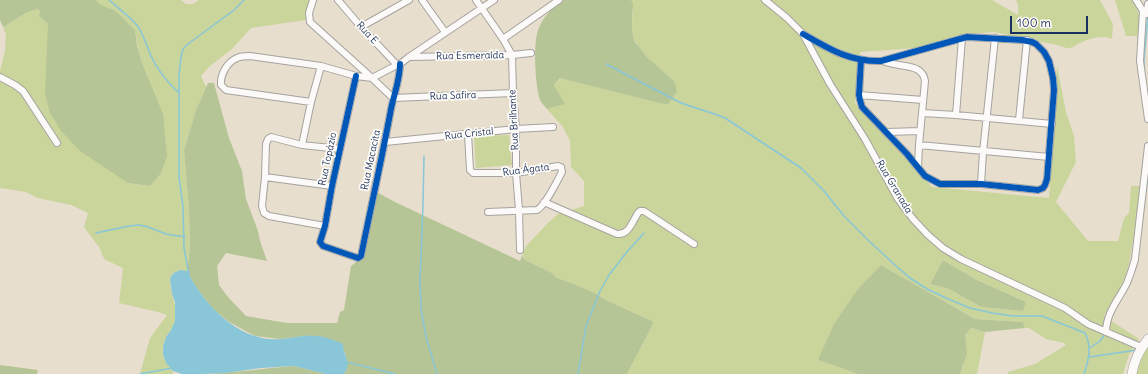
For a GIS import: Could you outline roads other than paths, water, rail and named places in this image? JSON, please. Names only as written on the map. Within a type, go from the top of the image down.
[{"type":"street","points":[[313,0],[309,13],[310,22],[393,98]]},
{"type":"street","name":"Rua E","points":[[338,0],[361,27],[399,64]]},
{"type":"street","points":[[361,27],[409,0]]},
{"type":"street","points":[[422,0],[446,32]]},
{"type":"street","name":"Rua Brilhante","points":[[476,0],[503,39],[512,56],[520,250]]},
{"type":"street","points":[[311,102],[226,90],[221,86],[221,77],[225,69],[235,58],[250,56],[321,66],[356,76],[372,78],[399,64],[494,0]]},
{"type":"street","points":[[503,39],[559,0]]},
{"type":"street","name":"Rua Granada","points":[[765,0],[787,18],[803,34],[830,84],[865,139],[898,199],[913,219],[928,235],[943,248],[961,259],[1066,308],[1088,324],[1141,347]]},
{"type":"street","points":[[1136,0],[1146,14]]},
{"type":"street","points":[[1148,4],[1140,66],[1148,119]]},
{"type":"street","points":[[803,34],[829,50],[844,56],[861,60],[881,61],[915,68],[923,74],[925,81],[918,167]]},
{"type":"street","points":[[861,60],[859,95],[865,111],[925,176],[940,184],[981,184],[1041,189],[1045,185],[1052,124],[1054,90],[1053,78],[1049,61],[1044,52],[1032,42],[1027,40],[995,38],[962,38],[881,61]]},
{"type":"street","points":[[956,115],[962,38]]},
{"type":"street","points":[[981,184],[995,38]]},
{"type":"street","points":[[1019,120],[1027,40]]},
{"type":"street","name":"Rua Esmeralda","points":[[409,57],[512,56],[531,53]]},
{"type":"street","name":"Rua Macacita","points":[[323,246],[358,258],[361,256],[393,98],[400,75],[399,64]]},
{"type":"street","points":[[302,145],[311,102],[321,66]]},
{"type":"street","name":"Rua Topázio","points":[[323,246],[320,242],[356,76]]},
{"type":"street","points":[[0,77],[23,91],[57,143]]},
{"type":"street","name":"Rua Safira","points":[[393,98],[513,93]]},
{"type":"street","points":[[859,95],[923,100]]},
{"type":"street","points":[[922,113],[1019,120],[1052,124]]},
{"type":"street","name":"Rua Cristal","points":[[385,142],[516,129],[554,127]]},
{"type":"street","points":[[886,132],[920,131]]},
{"type":"street","name":"Rua Ágata","points":[[468,134],[470,170],[473,173],[516,173],[558,166],[561,167],[562,172],[544,202]]},
{"type":"street","points":[[324,226],[268,216],[264,213],[262,206],[266,144],[268,139],[271,138],[302,145],[340,149]]},
{"type":"street","points":[[919,145],[1049,157]]},
{"type":"street","points":[[1106,332],[1111,311],[1131,274],[1135,259],[1148,146]]},
{"type":"street","points":[[265,177],[332,186]]},
{"type":"street","points":[[488,212],[537,210],[544,202],[620,234],[626,232],[640,211],[644,212],[694,244]]},
{"type":"street","points":[[1132,374],[1133,364],[1141,347],[1148,339]]},
{"type":"water","points":[[181,270],[187,271],[194,284],[213,309],[238,328],[251,335],[266,339],[320,336],[334,340],[343,344],[348,362],[347,370],[344,374],[326,374],[294,366],[203,374],[182,374],[173,371],[166,363],[163,355],[163,346],[175,321],[175,302],[170,280],[171,276],[175,272]]},
{"type":"waterway","points":[[109,0],[129,17],[139,28],[157,67],[179,93]]},
{"type":"waterway","points":[[189,275],[184,248],[183,207],[179,177],[179,75],[181,57],[183,49],[188,44],[234,10],[244,0]]},
{"type":"waterway","points":[[1144,70],[1148,16]]},
{"type":"waterway","points":[[606,64],[677,101],[725,118],[801,168],[824,191],[844,216],[869,241],[910,278],[927,289],[970,308],[1013,316],[1042,316],[1085,333],[1089,353],[1084,374]]},
{"type":"waterway","points":[[424,156],[420,282],[421,309],[426,337],[437,374]]},
{"type":"waterway","points":[[1143,211],[1148,175]]},
{"type":"waterway","points":[[96,233],[139,225],[166,234],[185,237]]},
{"type":"waterway","points":[[578,374],[586,326],[600,291],[609,275],[644,233]]},
{"type":"waterway","points":[[1110,321],[1116,308]]},
{"type":"waterway","points":[[1091,347],[1100,341],[1105,334]]},
{"type":"waterway","points":[[1089,357],[1137,350]]},
{"type":"waterway","points":[[346,362],[395,374]]},
{"type":"waterway","points":[[140,374],[172,368]]}]
